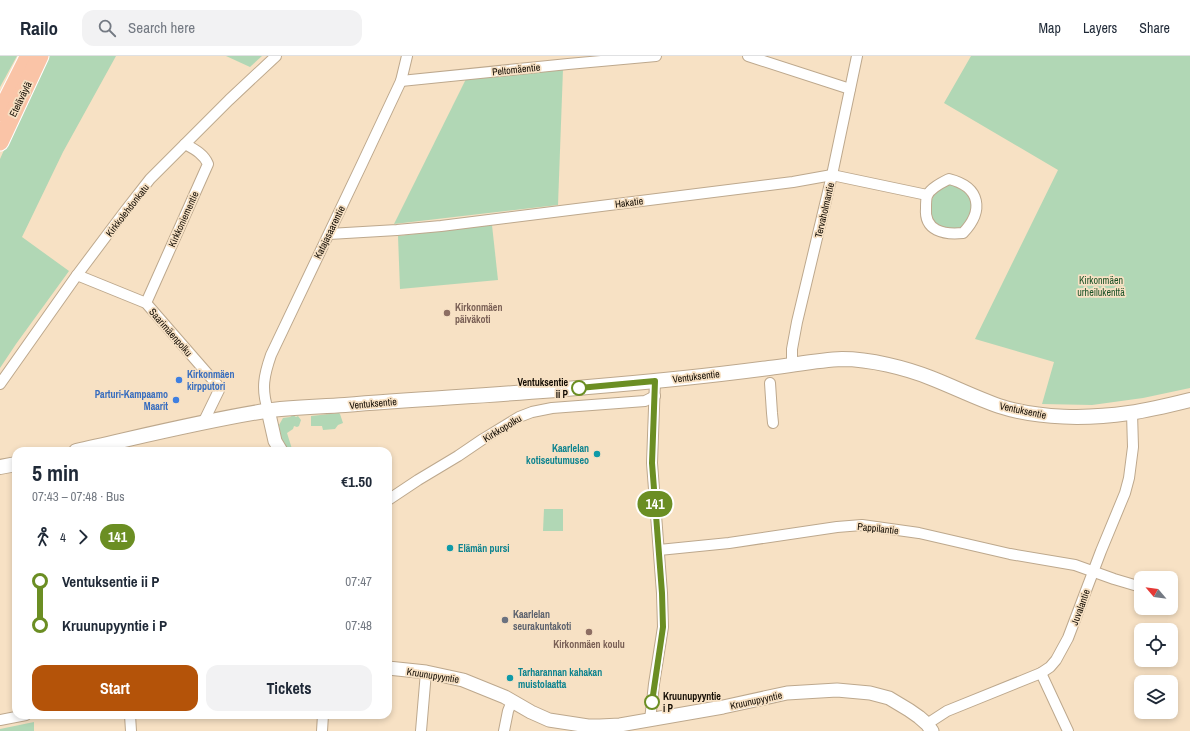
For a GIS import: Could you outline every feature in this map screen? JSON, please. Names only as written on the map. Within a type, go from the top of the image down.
[{"type":"highway","name":"Eteläväylä","points":[[0,113],[29,56]]},
{"type":"highway","name":"Eteläväylä","points":[[0,142],[40,56]]},
{"type":"main road","name":"Ventuksentie","points":[[94,447],[268,410],[385,401],[533,393],[655,381],[818,361],[854,360],[889,366],[922,374],[1002,407],[1020,411],[1068,417],[1107,416],[1132,413],[1190,400]]},
{"type":"main road","points":[[0,467],[12,465]]},
{"type":"street","name":"Kirkkolehdonkatu","points":[[0,384],[77,275],[150,179],[229,100],[276,56]]},
{"type":"street","name":"Katajasaarentie","points":[[268,410],[265,402],[263,382],[271,354],[400,81],[407,56]]},
{"type":"street","name":"Peltomäentie","points":[[400,81],[568,60],[656,56]]},
{"type":"street","points":[[748,56],[850,89]]},
{"type":"street","name":"Tervaholmantie","points":[[792,364],[792,349],[797,322],[832,175],[857,56]]},
{"type":"street","name":"Kirkkoniementie","points":[[146,303],[208,164],[197,151],[185,144]]},
{"type":"street","name":"Hakatie","points":[[329,234],[441,226],[786,183],[832,175],[927,195]]},
{"type":"street","points":[[949,179],[966,186],[976,197],[977,203],[975,215],[970,226],[963,233],[955,234],[941,232],[935,229],[927,222],[927,195],[942,182],[949,179]]},
{"type":"street","name":"Saarimäenpolku","points":[[77,275],[146,303],[220,388],[203,423]]},
{"type":"street","points":[[650,720],[663,627],[662,593],[652,463],[655,381]]},
{"type":"street","points":[[770,383],[773,423]]},
{"type":"street","name":"Kirkkopolku","points":[[392,497],[519,417],[532,412],[552,408],[645,401],[655,396]]},
{"type":"street","points":[[268,410],[275,441],[279,447]]},
{"type":"street","name":"Juvalantie","points":[[929,727],[947,711],[1040,673],[1050,667],[1056,660],[1075,622],[1125,493],[1129,478],[1133,447],[1132,413]]},
{"type":"street","name":"Pappilantie","points":[[659,550],[729,543],[837,527],[862,525],[919,533],[1010,554],[1075,565],[1134,585]]},
{"type":"street","name":"Kruunupyyntie","points":[[392,668],[426,672],[463,680],[512,701],[549,720],[587,728],[650,720],[723,707],[787,693],[838,690],[870,693],[889,698],[909,710],[929,727]]},
{"type":"street","points":[[421,731],[426,672]]},
{"type":"street","points":[[1040,673],[1068,731]]},
{"type":"street","points":[[504,731],[508,711],[512,701]]},
{"type":"street","points":[[0,720],[12,718]]},
{"type":"street","points":[[130,719],[131,731]]},
{"type":"street","points":[[322,731],[323,719]]},
{"type":"green space","points":[[0,56],[17,56],[0,87]]},
{"type":"green space","points":[[46,56],[116,56],[63,152],[22,237],[69,271],[0,368],[0,159]]},
{"type":"green space","points":[[226,56],[262,56],[250,67]]},
{"type":"green space","name":"Kirkonmäen urheilukenttä","points":[[971,56],[1190,56],[1190,388],[1143,398],[1092,405],[1042,404],[1054,362],[975,339],[1058,170],[944,103]]},
{"type":"green space","points":[[563,69],[558,205],[394,224],[466,79]]},
{"type":"green space","points":[[948,184],[956,184],[970,195],[971,214],[960,229],[944,228],[931,221],[931,203],[934,194]]},
{"type":"green space","points":[[492,225],[498,280],[400,289],[398,236]]},
{"type":"green space","points":[[339,413],[343,423],[338,425],[335,429],[323,430],[322,426],[311,426],[311,416]]},
{"type":"green space","points":[[293,415],[296,417],[298,416],[301,420],[299,426],[294,426],[293,429],[287,433],[291,447],[285,447],[279,425],[283,418]]},
{"type":"green space","points":[[544,509],[563,509],[563,531],[543,531]]},
{"type":"green space","points":[[34,722],[34,731],[0,731],[0,729]]},
{"type":"bus line","name":"141","points":[[579,388],[655,381],[652,463],[662,593],[663,627],[652,702]]},
{"type":"place","name":"Kirkonmäen päiväkoti","points":[[447,313]]},
{"type":"place","name":"Kirkonmäen kirpputori","points":[[179,380]]},
{"type":"place","name":"Ventuksentie ii P","points":[[579,388]]},
{"type":"place","name":"Parturi-Kampaamo Maarit","points":[[176,400]]},
{"type":"place","name":"Kaarlelan kotiseutumuseo","points":[[597,454]]},
{"type":"place","name":"Elämän pursi","points":[[450,548]]},
{"type":"place","name":"Kaarlelan seurakuntakoti","points":[[505,620]]},
{"type":"place","name":"Kirkonmäen koulu","points":[[589,632]]},
{"type":"place","name":"Tarharannan kahakan muistolaatta","points":[[510,678]]},
{"type":"place","name":"Kruunupyyntie i P","points":[[652,702]]}]
